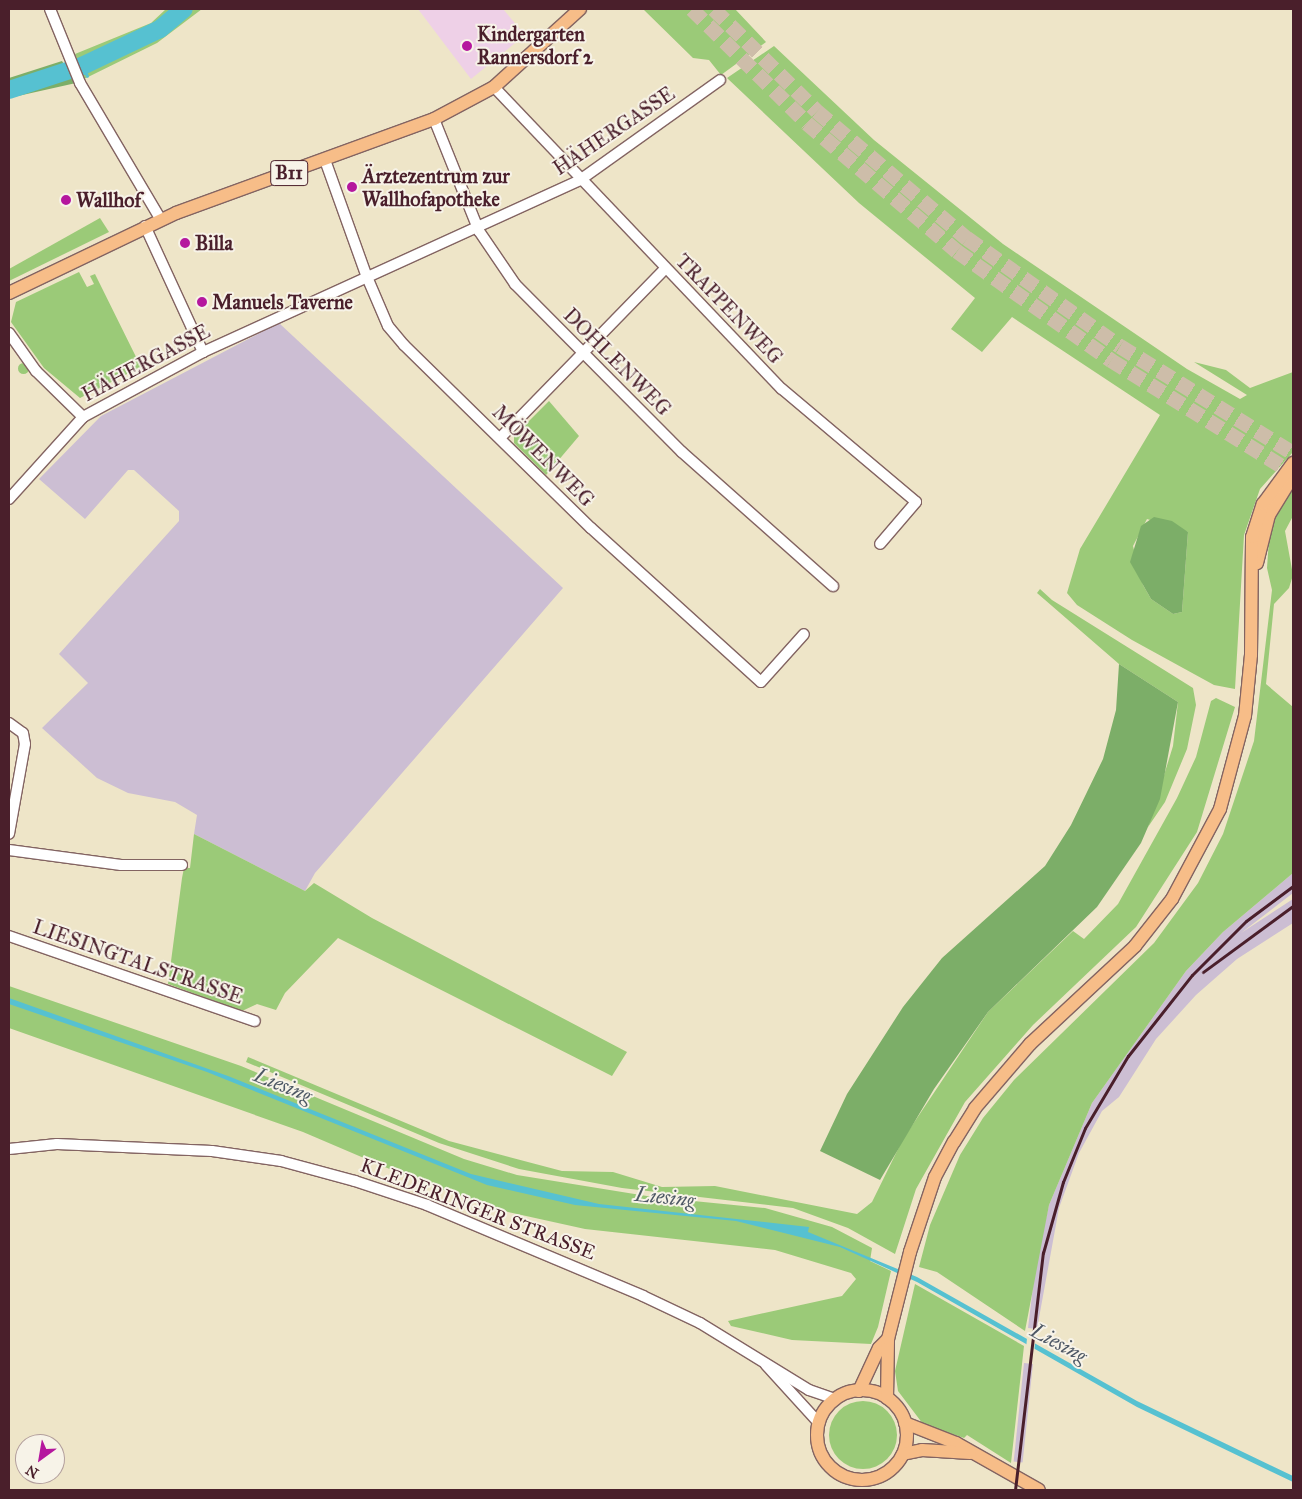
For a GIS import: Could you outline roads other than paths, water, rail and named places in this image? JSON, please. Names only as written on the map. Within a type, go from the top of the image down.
[{"type":"main road","name":"B11","points":[[9,293],[145,226],[434,119],[494,88],[580,9]]},
{"type":"main road","points":[[887,1398],[889,1369],[888,1339],[910,1252],[935,1177],[975,1108],[1030,1044],[1135,946],[1199,855],[1236,760],[1251,656],[1253,577],[1250,559],[1257,520],[1273,487],[1293,463]]},
{"type":"main road","points":[[1253,577],[1269,515],[1293,476]]},
{"type":"main road","points":[[859,1390],[872,1364],[888,1339]]},
{"type":"main road","points":[[905,1422],[903,1454],[895,1466],[876,1477],[848,1477],[824,1459],[818,1445],[819,1423],[835,1399],[859,1390],[887,1398],[905,1422],[970,1453],[1039,1490]]},
{"type":"main road","points":[[903,1454],[922,1450],[970,1453]]},
{"type":"street","points":[[50,9],[70,54],[80,83],[161,220]]},
{"type":"street","name":"HÄHERGASSE","points":[[9,499],[83,417],[203,352],[580,180],[720,80]]},
{"type":"street","name":"TRAPPENWEG","points":[[494,88],[665,269],[782,389],[916,502],[880,544]]},
{"type":"street","name":"DOHLENWEG","points":[[434,119],[478,226],[515,284],[682,452],[833,586]]},
{"type":"street","name":"MÖWENWEG","points":[[325,160],[367,277],[388,326],[404,345],[591,528],[761,682],[804,634]]},
{"type":"street","points":[[145,226],[203,352]]},
{"type":"street","points":[[500,438],[585,354],[665,269]]},
{"type":"street","points":[[9,333],[36,371],[83,417]]},
{"type":"street","points":[[9,723],[24,736],[9,834]]},
{"type":"street","points":[[9,850],[122,865],[182,865]]},
{"type":"street","name":"LIESINGTALSTRASSE","points":[[9,936],[255,1021]]},
{"type":"street","name":"KLEDERINGER STRASSE","points":[[9,1149],[57,1144],[212,1151],[281,1162],[356,1180],[436,1209],[643,1296],[700,1323],[809,1390],[835,1399]]},
{"type":"street","name":"KLEDERINGER STRASSE","points":[[766,1364],[819,1423]]},
{"type":"water","points":[[9,998],[228,1076],[471,1174],[599,1204],[809,1227],[808,1232],[917,1277],[1137,1401],[1293,1476],[1293,1482],[1137,1407],[917,1282],[840,1247],[736,1221],[575,1205],[487,1185],[207,1072],[9,1004]]},
{"type":"waterway","points":[[9,90],[82,66],[160,29],[184,9]]},
{"type":"waterway","points":[[82,66],[87,76]]},
{"type":"tunnel","points":[[692,9],[807,123],[957,251],[1111,360],[1293,473]]},
{"type":"tunnel","points":[[714,9],[817,111],[967,238],[1120,346],[1293,453]]},
{"type":"railway","points":[[1015,1490],[1043,1253],[1063,1182],[1085,1128],[1128,1056],[1192,975],[1246,921],[1293,886]]},
{"type":"railway","points":[[1203,972],[1293,906]]},
{"type":"place","name":"Kindergarten Rannersdorf 2","points":[[467,46]]},
{"type":"place","name":"Ärztezentrum zur Wallhofapotheke","points":[[352,187]]},
{"type":"place","name":"Wallhof","points":[[66,200]]},
{"type":"place","name":"Billa","points":[[185,243]]},
{"type":"place","name":"Manuels Taverne","points":[[202,302]]},
{"type":"water label","name":"Liesing","points":[[283,1085]]},
{"type":"water label","name":"Liesing","points":[[665,1197]]},
{"type":"water label","name":"Liesing","points":[[1059,1343]]}]
